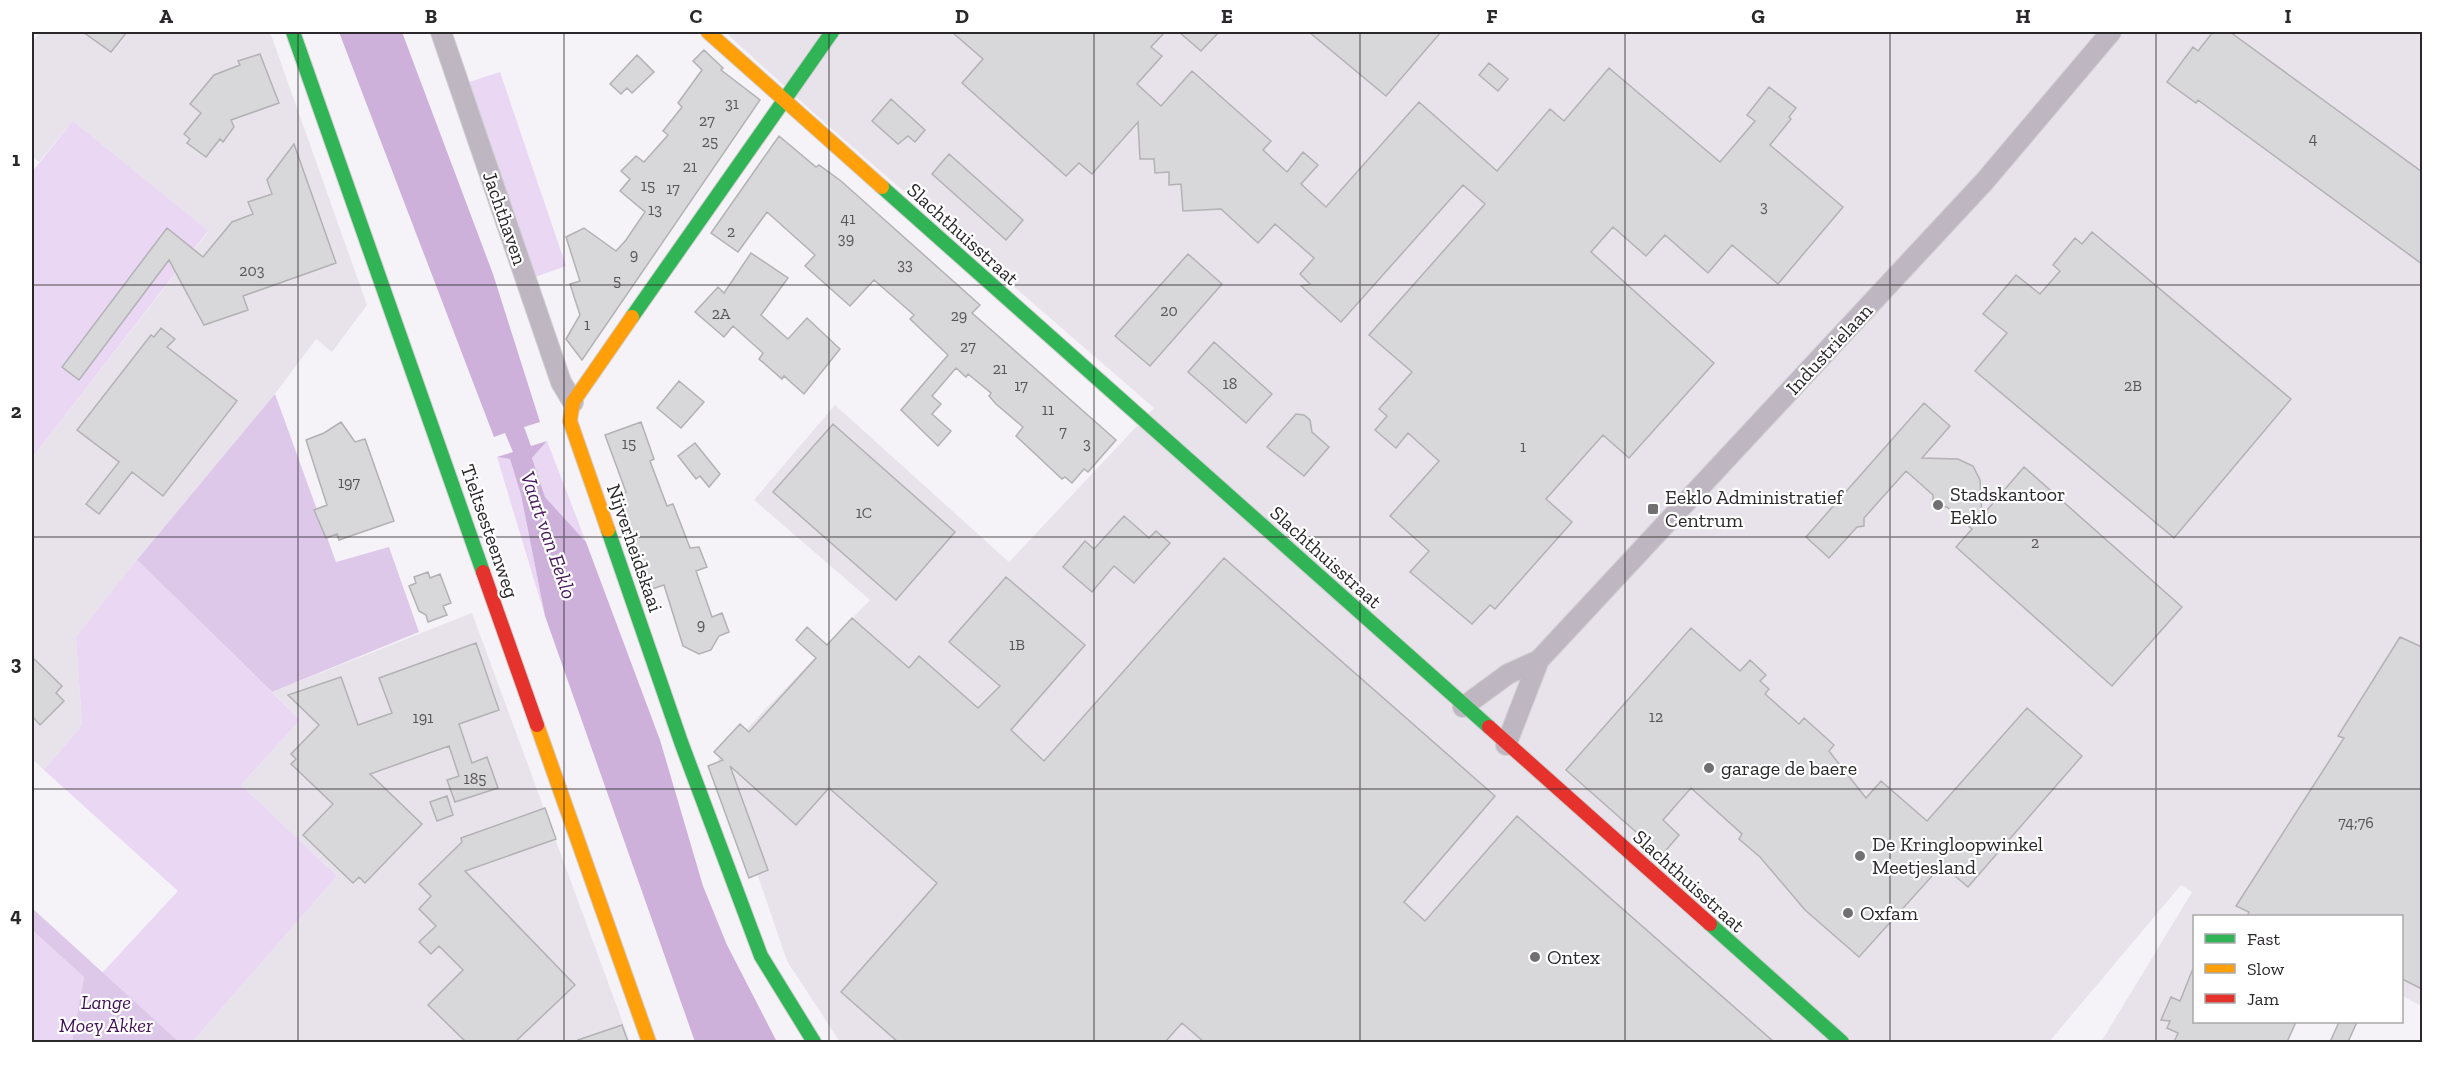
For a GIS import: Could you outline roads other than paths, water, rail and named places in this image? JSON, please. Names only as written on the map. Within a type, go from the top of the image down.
[{"type":"street","name":"Tieltsesteenweg","points":[[293,32],[649,1042]]},
{"type":"street","name":"Jachthaven","points":[[441,32],[561,382],[573,402]]},
{"type":"street","name":"Slachthuisstraat","points":[[708,32],[1463,707],[1842,1042]]},
{"type":"street","points":[[573,402],[832,32]]},
{"type":"street","name":"Industrielaan","points":[[1506,745],[1539,660],[1984,182],[2111,32]]},
{"type":"street","name":"Nijverheidskaai","points":[[573,402],[570,421],[681,742],[753,935],[761,956],[814,1042]]},
{"type":"street","name":"Industrielaan","points":[[1463,707],[1508,674],[1539,660]]},
{"type":"water","name":"Vaart van Eeklo","points":[[339,32],[402,32],[493,274],[540,422],[524,427],[531,446],[547,441],[532,458],[545,497],[586,542],[660,740],[703,886],[727,945],[777,1042],[695,1042],[545,616],[521,495],[510,459],[497,457],[513,452],[505,433],[494,437]]},
{"type":"place","name":"Stadskantoor Eeklo","points":[[1938,505]]},
{"type":"place","name":"Eeklo Administratief Centrum","points":[[1653,509]]},
{"type":"place","name":"garage de baere","points":[[1709,768]]},
{"type":"place","name":"De Kringloopwinkel Meetjesland","points":[[1860,856]]},
{"type":"place","name":"Oxfam","points":[[1848,913]]},
{"type":"place","name":"Ontex","points":[[1535,957]]},
{"type":"park label","name":"Lange Moey Akker","points":[[106,1014]]}]
